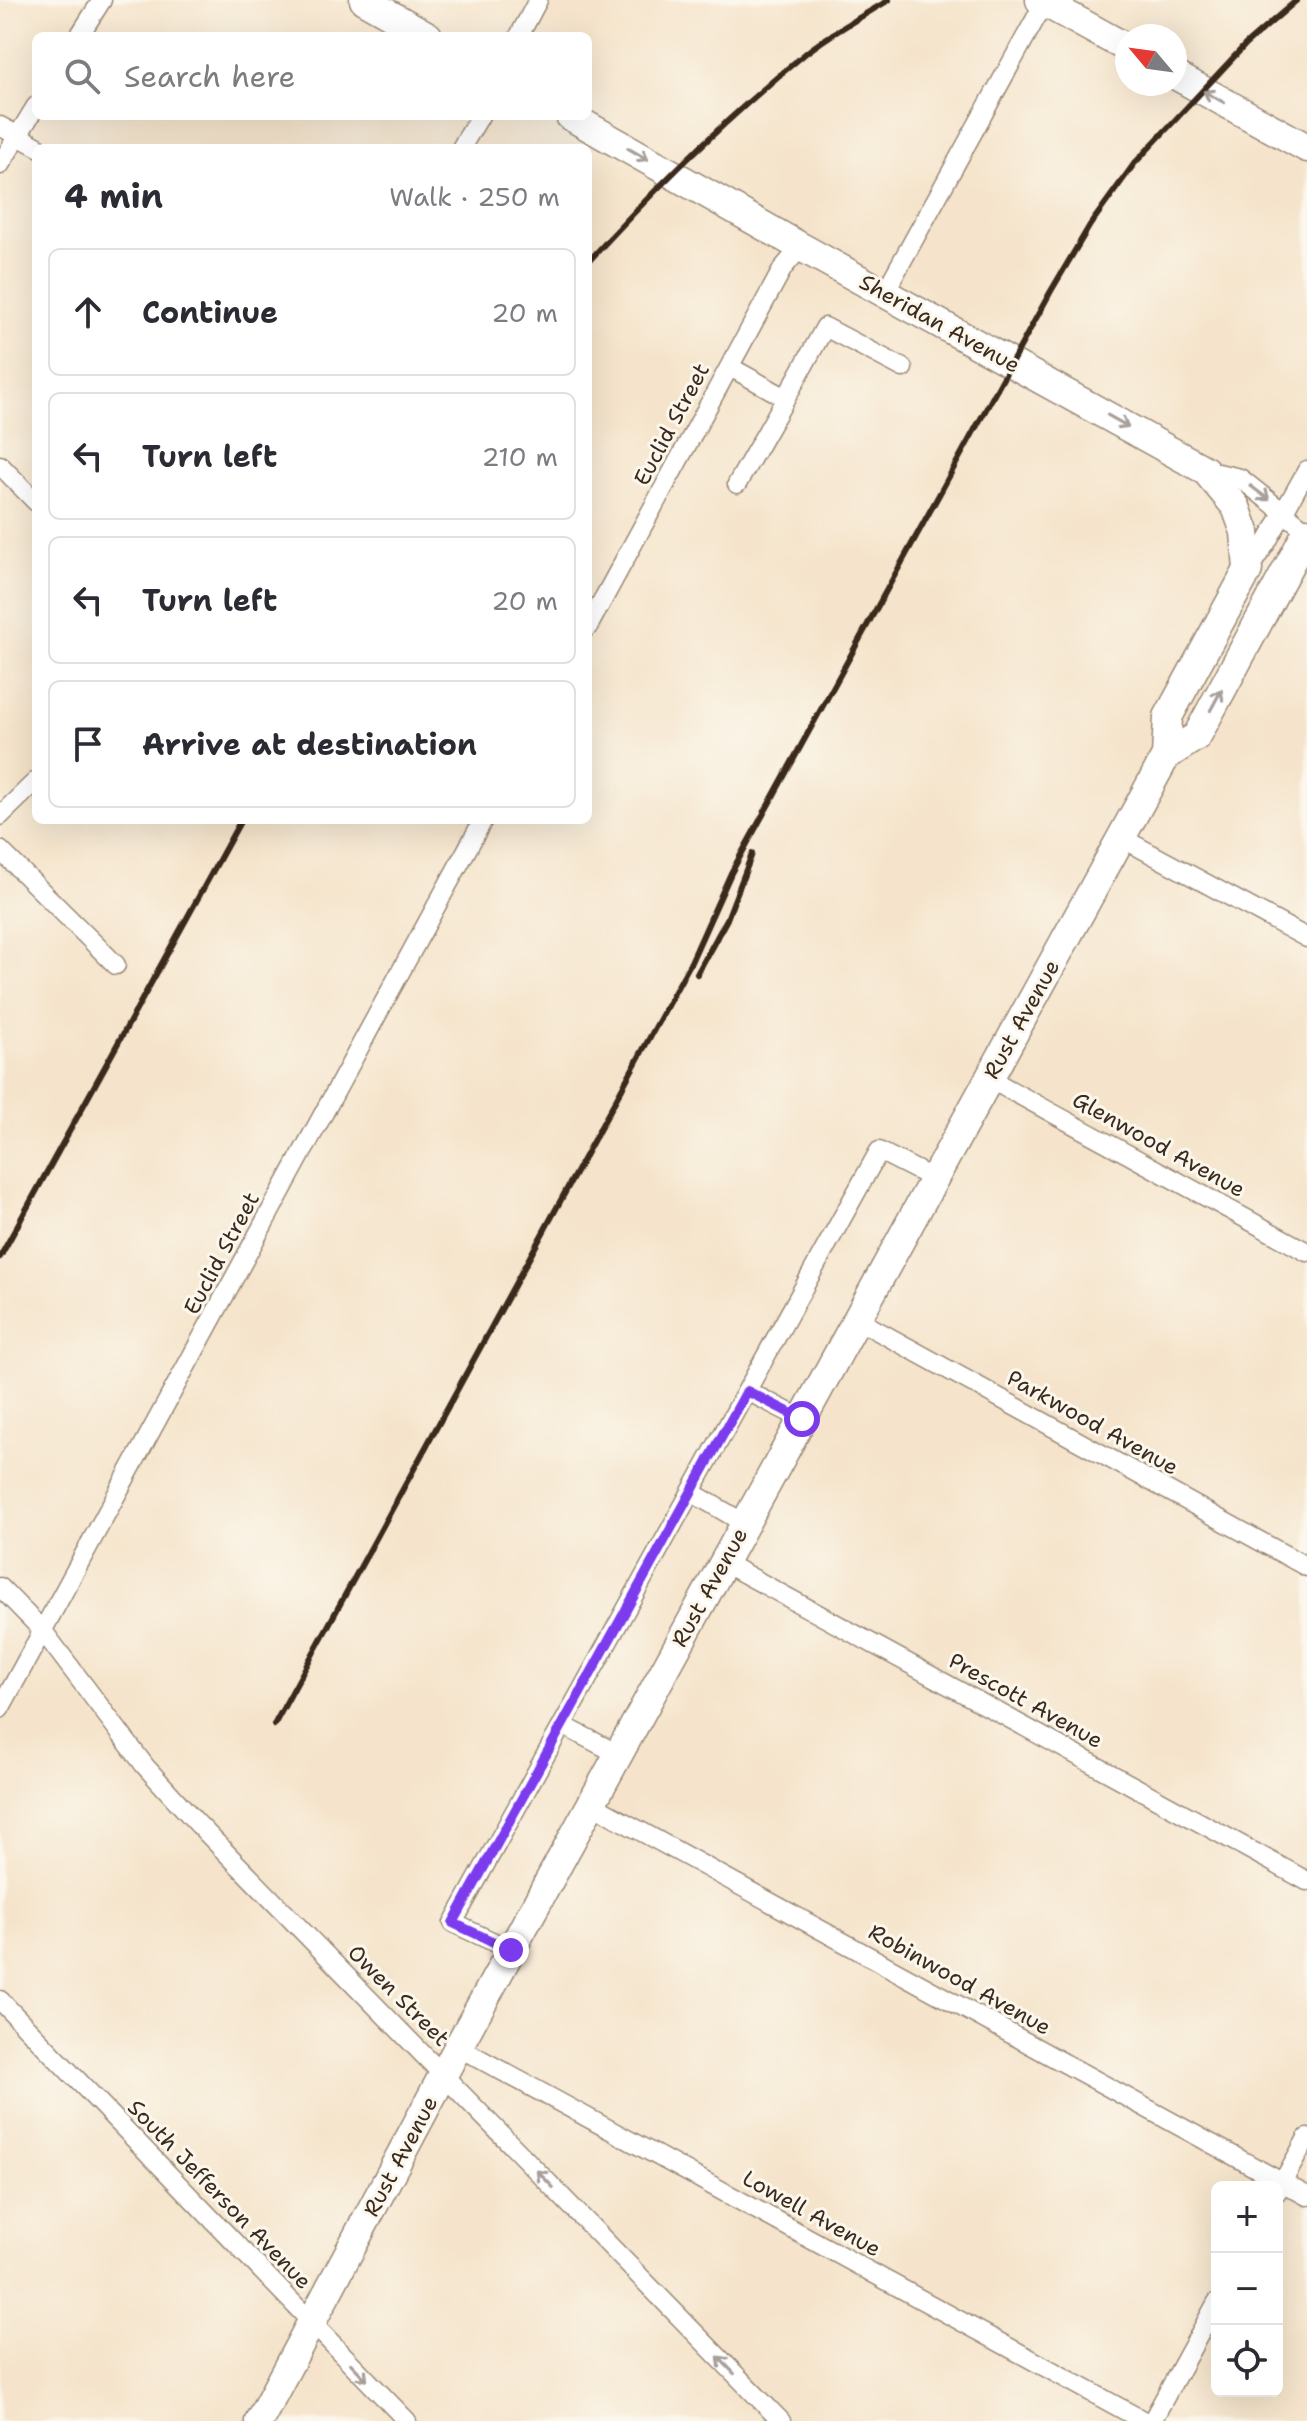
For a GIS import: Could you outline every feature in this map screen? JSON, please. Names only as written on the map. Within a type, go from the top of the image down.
[{"type":"highway","points":[[364,0],[421,32]]},
{"type":"highway","points":[[1044,2],[1115,41]]},
{"type":"highway","points":[[1187,82],[1307,148]]},
{"type":"highway","name":"Sheridan Avenue","points":[[577,120],[1205,470]]},
{"type":"highway","points":[[1205,470],[1236,507],[1245,532],[1248,570]]},
{"type":"highway","name":"Rust Avenue","points":[[1166,756],[1197,736],[1307,531]]},
{"type":"highway","name":"Rust Avenue","points":[[259,2421],[443,2074],[1166,756],[1168,717],[1248,570]]},
{"type":"street","points":[[82,32],[102,0]]},
{"type":"street","points":[[521,32],[538,0]]},
{"type":"street","points":[[885,292],[1044,2]]},
{"type":"street","points":[[0,165],[32,113]]},
{"type":"street","points":[[463,144],[478,120]]},
{"type":"street","points":[[0,126],[33,144]]},
{"type":"street","name":"Euclid Street","points":[[592,620],[783,268],[801,247]]},
{"type":"street","points":[[737,484],[825,327],[903,368]]},
{"type":"street","points":[[730,367],[786,398]]},
{"type":"street","points":[[0,465],[32,498]]},
{"type":"street","name":"Sheridan Avenue","points":[[1205,470],[1240,478],[1307,531]]},
{"type":"street","name":"Rust Avenue","points":[[1248,570],[1307,470]]},
{"type":"street","points":[[0,816],[32,785]]},
{"type":"street","name":"Euclid Street","points":[[0,1709],[481,824]]},
{"type":"street","points":[[1120,837],[1307,938]]},
{"type":"street","points":[[0,850],[116,965]]},
{"type":"street","name":"Glenwood Avenue","points":[[988,1078],[1307,1252]]},
{"type":"street","points":[[511,1950],[453,1923],[879,1151],[934,1179]]},
{"type":"street","name":"Parkwood Avenue","points":[[856,1319],[1307,1567]]},
{"type":"street","points":[[747,1391],[802,1419]]},
{"type":"street","points":[[691,1492],[744,1523]]},
{"type":"street","name":"Prescott Avenue","points":[[723,1562],[1307,1881]]},
{"type":"street","name":"Owen Street","points":[[0,1587],[43,1631],[145,1766],[206,1833],[781,2421]]},
{"type":"street","points":[[562,1725],[618,1754]]},
{"type":"street","name":"Robinwood Avenue","points":[[591,1804],[1269,2181]]},
{"type":"street","name":"South Jefferson Avenue","points":[[0,2000],[407,2421]]},
{"type":"street","name":"Lowell Avenue","points":[[458,2047],[1144,2421]]},
{"type":"street","points":[[1283,2182],[1307,2138]]},
{"type":"street","name":"Robinwood Avenue","points":[[1283,2188],[1307,2196]]},
{"type":"street","points":[[1152,2421],[1211,2313]]},
{"type":"railway","points":[[592,258],[639,207],[748,102],[806,53],[889,0]]},
{"type":"railway","points":[[274,1725],[691,962],[731,873],[1090,225],[1134,164],[1246,44],[1297,0]]},
{"type":"railway","points":[[0,1257],[239,824]]},
{"type":"railway","points":[[697,974],[727,919],[752,854]]},
{"type":"route","points":[[511,1950],[453,1923],[747,1391],[802,1419]]}]
